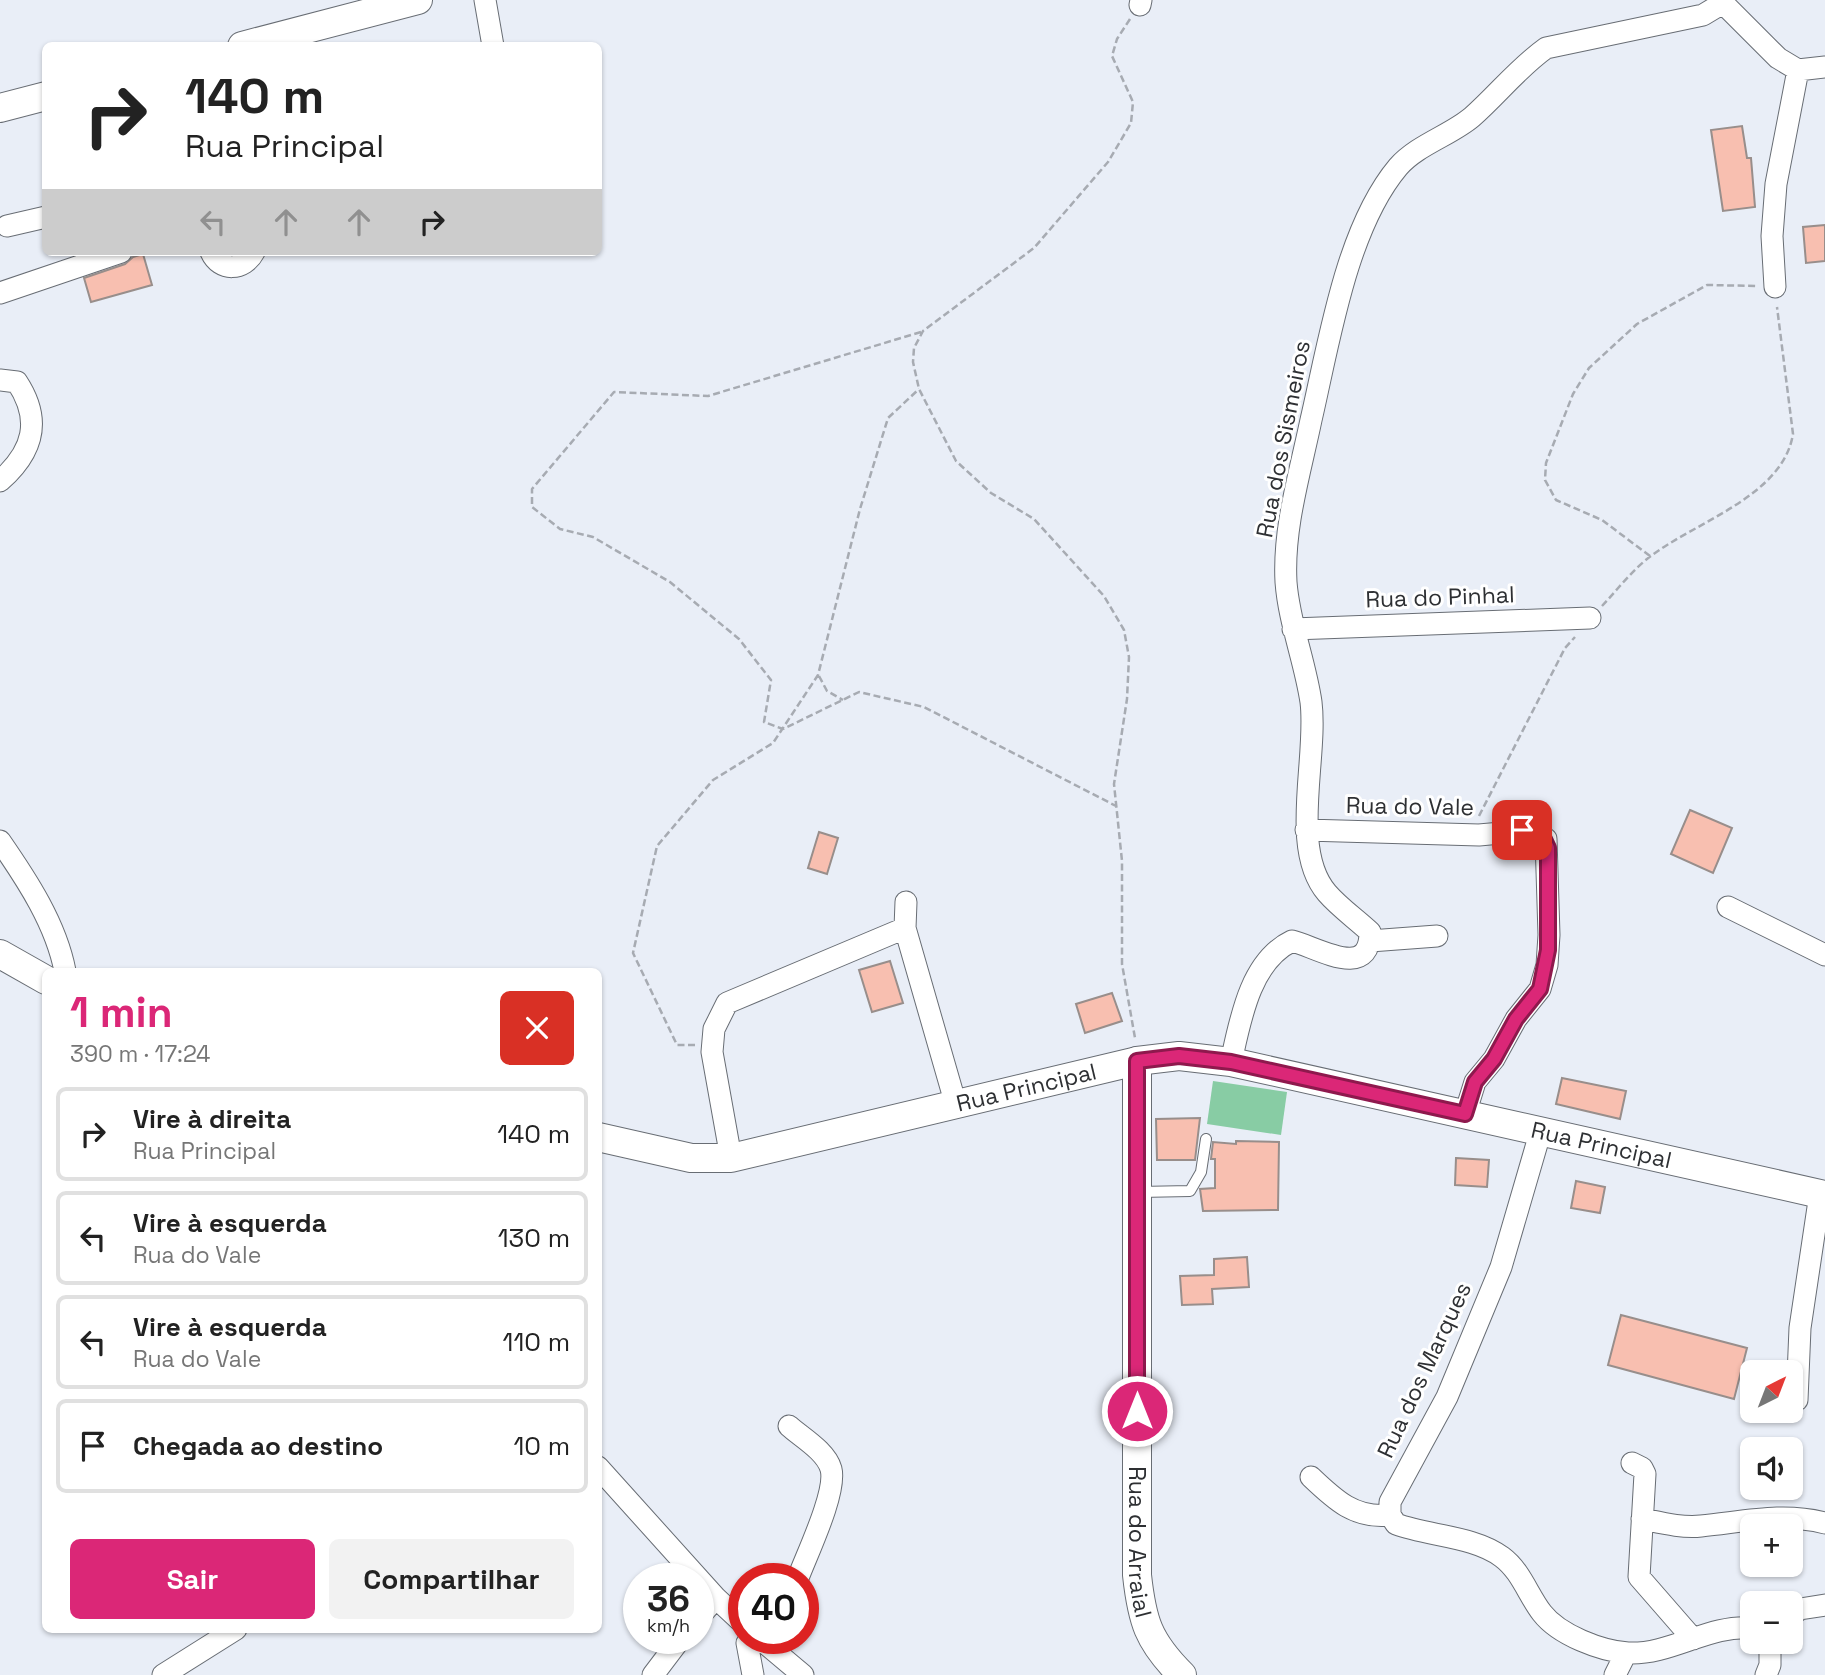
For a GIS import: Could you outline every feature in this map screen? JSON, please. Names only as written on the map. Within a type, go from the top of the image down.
[{"type":"main road","points":[[257,42],[418,0]]},
{"type":"main road","points":[[0,108],[42,97]]},
{"type":"main road","points":[[0,954],[42,978]]},
{"type":"main road","name":"Rua Principal","points":[[602,1138],[691,1157],[731,1158],[1137,1061],[1179,1056],[1231,1062],[1823,1194]]},
{"type":"main road","name":"Rua do Arraial","points":[[1137,1061],[1138,1575],[1143,1618],[1151,1639],[1182,1675]]},
{"type":"street","points":[[485,0],[492,42]]},
{"type":"street","points":[[1722,1],[1778,58],[1798,70],[1825,67]]},
{"type":"street","name":"Rua dos Sismeiros","points":[[1370,941],[1370,932],[1326,892],[1308,852],[1306,830],[1313,749],[1311,701],[1293,629],[1286,581],[1291,512],[1342,280],[1379,194],[1400,165],[1471,117],[1527,62],[1546,48],[1703,15],[1722,1]]},
{"type":"street","points":[[1775,287],[1772,236],[1776,184],[1798,70]]},
{"type":"street","points":[[7,226],[42,218]]},
{"type":"street","points":[[0,293],[109,256]]},
{"type":"street","points":[[214,256],[218,263],[233,267],[247,262],[251,256]]},
{"type":"street","points":[[0,380],[17,382],[32,408],[32,428],[24,452],[0,481]]},
{"type":"street","name":"Rua do Pinhal","points":[[1293,629],[1590,618]]},
{"type":"street","name":"Rua do Vale","points":[[1306,830],[1469,834],[1534,830],[1546,839],[1549,935],[1547,965],[1540,989],[1516,1019],[1494,1059],[1475,1082],[1465,1114]]},
{"type":"street","points":[[0,841],[27,879],[58,944],[64,968]]},
{"type":"street","points":[[906,902],[905,928],[956,1105]]},
{"type":"street","points":[[1728,907],[1825,955]]},
{"type":"street","points":[[731,1158],[712,1045],[714,1029],[727,1003],[905,928]]},
{"type":"street","points":[[1231,1062],[1247,1004],[1262,967],[1278,947],[1292,941],[1335,958],[1351,959],[1362,953],[1370,941],[1437,936]]},
{"type":"street","name":"Rua dos Marques","points":[[1390,1515],[1390,1502],[1447,1397],[1501,1266],[1541,1130]]},
{"type":"street","points":[[1799,1360],[1800,1328],[1823,1194]]},
{"type":"street","points":[[789,1426],[822,1455],[831,1469],[830,1490],[803,1563]]},
{"type":"street","points":[[1632,1463],[1642,1468],[1645,1474],[1639,1577],[1693,1639]]},
{"type":"street","points":[[602,1471],[728,1609]]},
{"type":"street","points":[[1311,1477],[1335,1499],[1355,1512],[1372,1517],[1390,1515],[1396,1524],[1480,1546],[1502,1557],[1517,1573],[1543,1615],[1564,1632],[1626,1653],[1660,1650],[1740,1627]]},
{"type":"street","points":[[1642,1519],[1683,1526],[1777,1518],[1807,1519],[1825,1523]]},
{"type":"street","points":[[1803,1609],[1825,1605]]},
{"type":"street","points":[[163,1675],[230,1633]]},
{"type":"street","points":[[1615,1675],[1626,1653]]},
{"type":"street","points":[[653,1675],[669,1654]]},
{"type":"street","points":[[749,1654],[753,1675]]},
{"type":"street","points":[[781,1654],[803,1675]]},
{"type":"street","points":[[1766,1675],[1770,1654]]},
{"type":"lane","points":[[1136,1192],[1191,1191],[1202,1172],[1206,1139]]},
{"type":"path","points":[[1116,806],[924,707],[859,692],[783,729],[764,722],[771,680],[739,639],[670,582],[593,537],[560,529],[532,507],[532,489],[614,392],[708,396],[923,331],[1034,248],[1108,162],[1130,123],[1133,102],[1112,56],[1117,39],[1140,3]]},
{"type":"path","points":[[1469,834],[1565,648],[1590,618],[1650,556],[1741,500],[1780,470],[1790,453],[1793,434],[1775,287],[1707,285],[1637,324],[1589,368],[1573,394],[1546,463],[1545,480],[1556,500],[1602,520],[1650,556]]},
{"type":"path","points":[[923,331],[914,348],[913,362],[919,389],[956,461],[991,493],[1034,519],[1104,596],[1124,630],[1129,657],[1128,689],[1114,783],[1122,861],[1122,964],[1134,1016],[1137,1061]]},
{"type":"path","points":[[712,1045],[677,1045],[633,953],[657,846],[713,780],[773,743],[818,675],[860,509],[888,418],[919,389]]},
{"type":"path","points":[[818,675],[827,691],[843,700]]},
{"type":"green space","points":[[1213,1081],[1287,1092],[1281,1135],[1207,1124]]},
{"type":"building","points":[[1742,126],[1747,158],[1751,158],[1755,207],[1723,211],[1711,130]]},
{"type":"building","points":[[1825,225],[1825,261],[1806,263],[1803,227]]},
{"type":"building","points":[[144,256],[152,285],[91,302],[84,278],[125,264],[133,257]]},
{"type":"building","points":[[1690,810],[1732,828],[1713,873],[1671,854]]},
{"type":"building","points":[[819,832],[838,838],[827,874],[808,868]]},
{"type":"building","points":[[890,961],[903,1003],[872,1012],[859,970]]},
{"type":"building","points":[[1112,993],[1122,1021],[1085,1033],[1076,1004]]},
{"type":"building","points":[[1562,1078],[1626,1091],[1620,1119],[1556,1104]]},
{"type":"building","points":[[1200,1118],[1195,1160],[1157,1160],[1156,1119]]},
{"type":"building","points":[[1236,1141],[1279,1142],[1278,1210],[1203,1211],[1200,1189],[1215,1188],[1215,1159],[1211,1159],[1213,1142],[1236,1144]]},
{"type":"building","points":[[1456,1158],[1489,1160],[1487,1187],[1455,1185]]},
{"type":"building","points":[[1576,1181],[1605,1187],[1600,1213],[1571,1208]]},
{"type":"building","points":[[1247,1257],[1249,1287],[1212,1289],[1213,1304],[1182,1305],[1180,1276],[1214,1275],[1214,1259]]},
{"type":"building","points":[[1621,1315],[1747,1348],[1744,1360],[1740,1360],[1740,1375],[1734,1399],[1608,1365]]},
{"type":"route","points":[[1137,1411],[1137,1061],[1179,1056],[1231,1062],[1465,1114],[1475,1082],[1494,1059],[1516,1019],[1540,989],[1547,965],[1548,848],[1541,833],[1522,830]]}]
